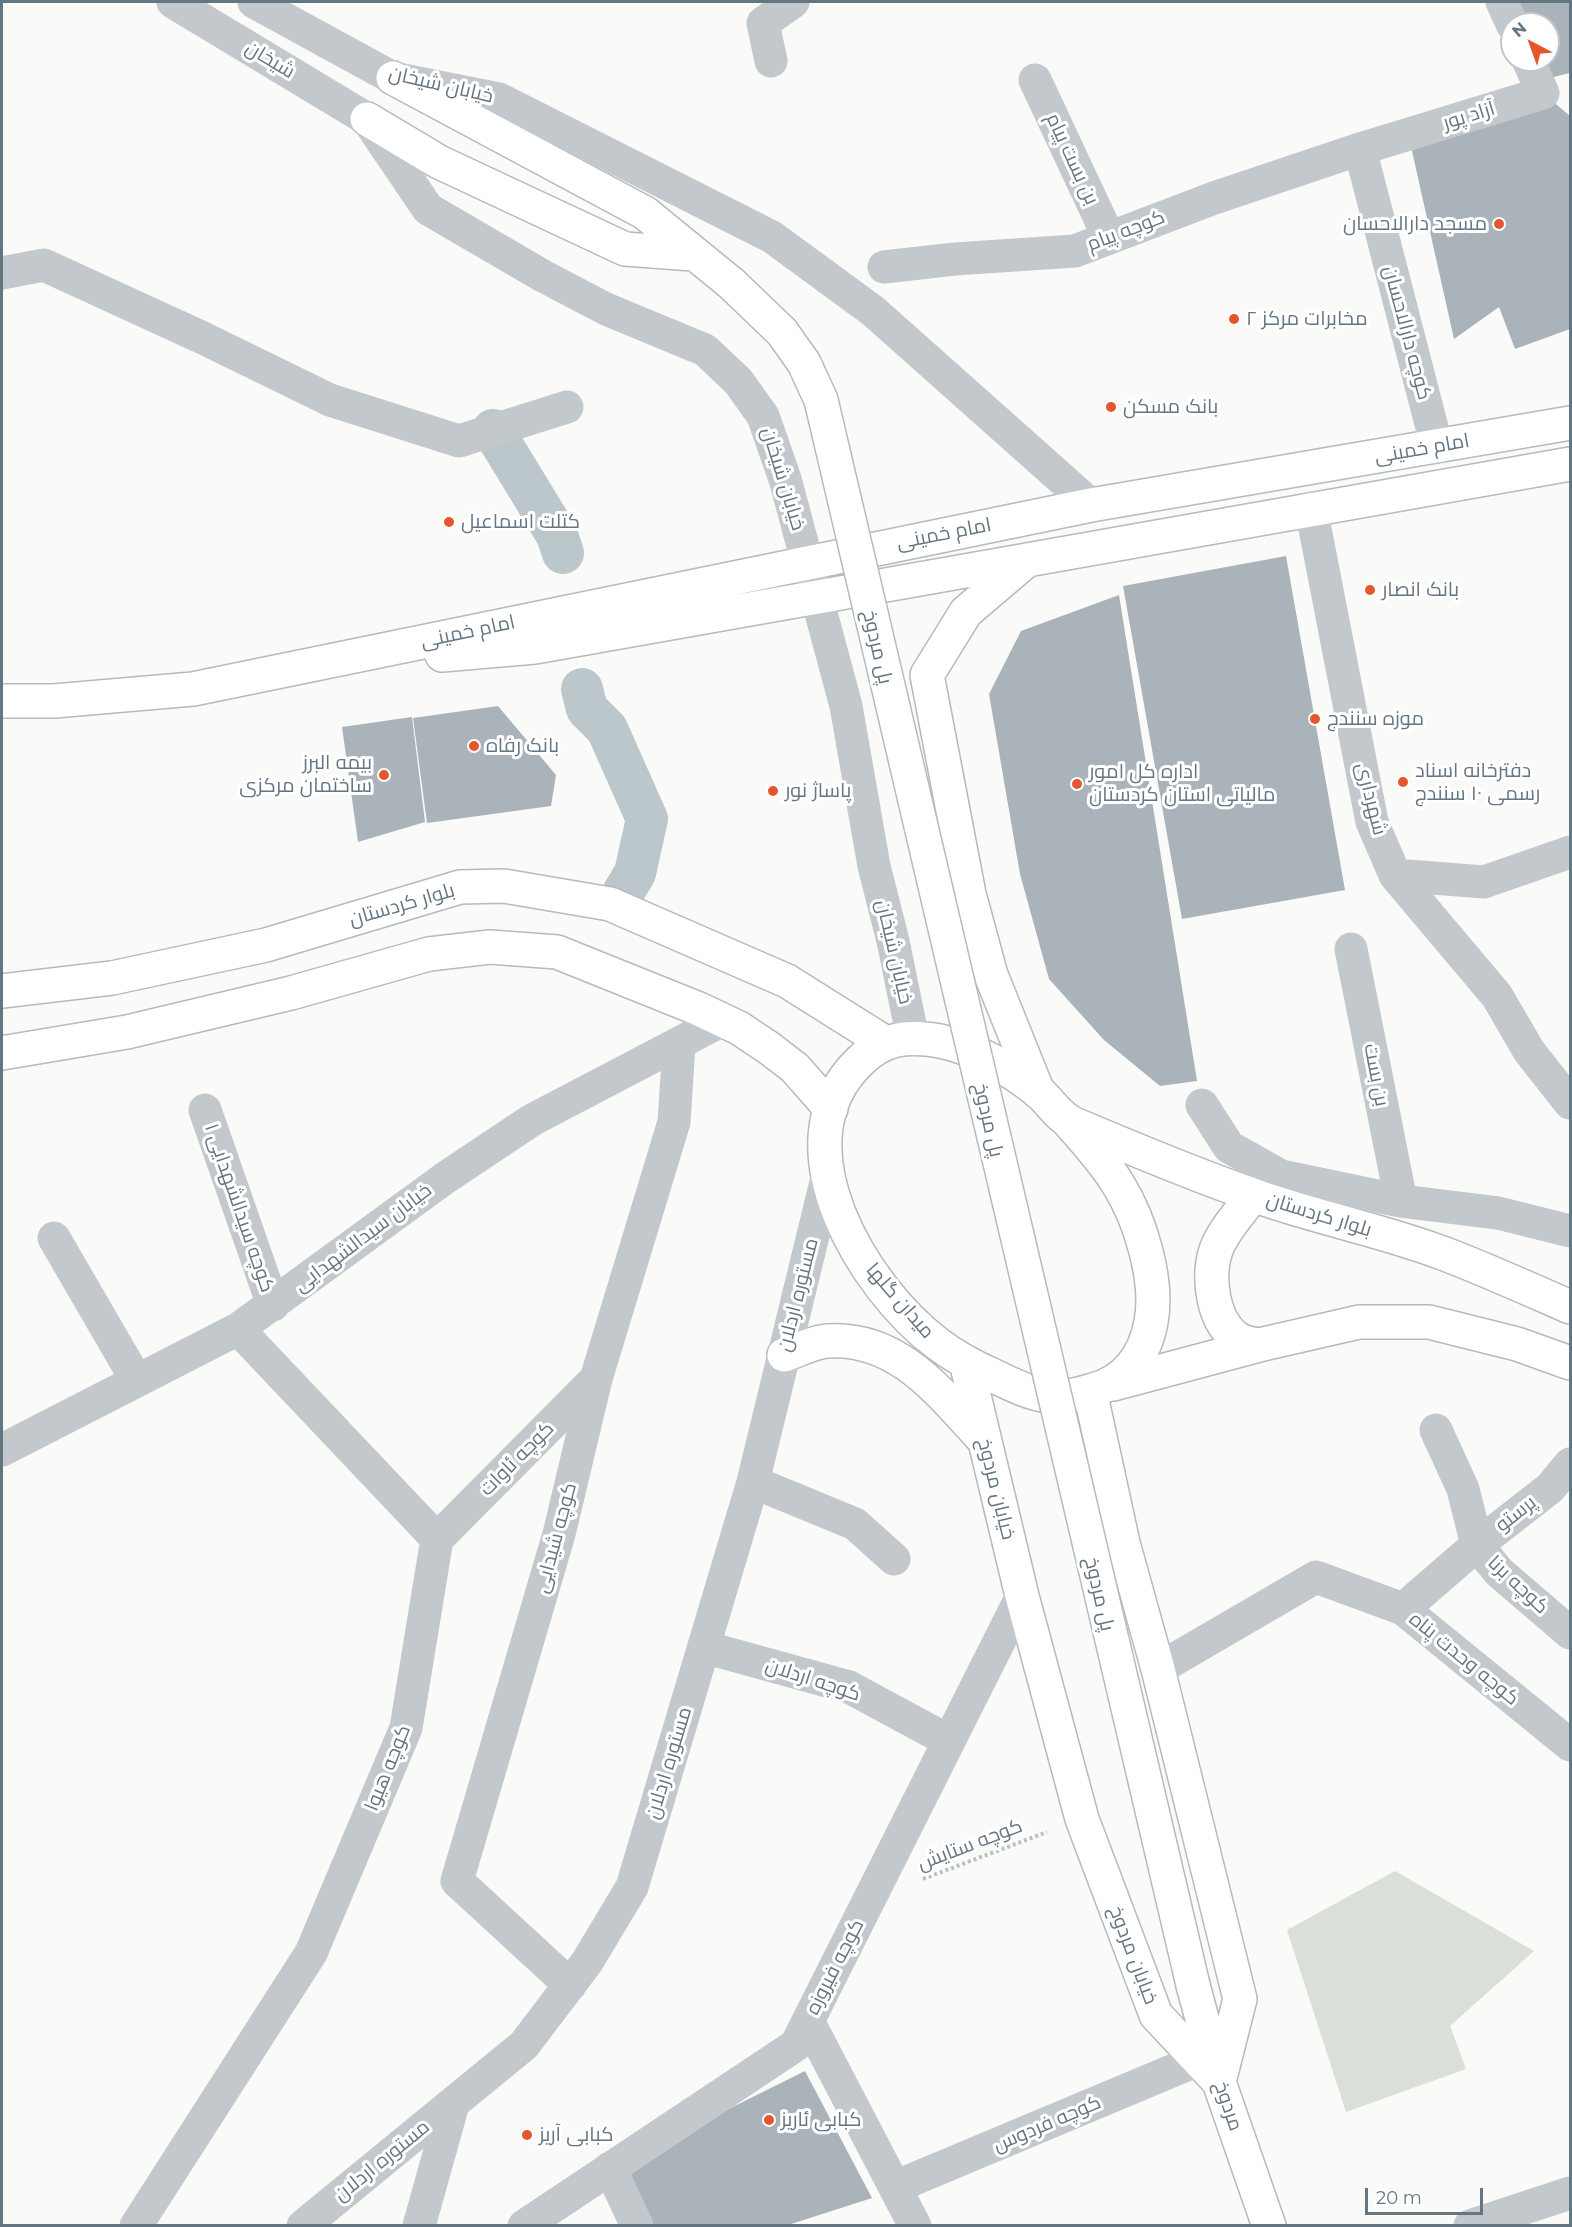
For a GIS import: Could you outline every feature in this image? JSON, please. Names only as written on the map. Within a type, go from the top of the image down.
[{"type":"main road","name":"پل مردوخ","points":[[393,78],[645,213],[732,284],[782,332],[804,363],[821,400],[1193,1984]]},
{"type":"main road","points":[[367,118],[439,162],[625,249],[693,254]]},
{"type":"main road","name":"امام خمینی","points":[[2,701],[54,701],[193,688],[321,664],[544,615],[1091,504],[1570,423]]},
{"type":"main road","name":"امام خمینی","points":[[321,664],[535,647],[1570,464]]},
{"type":"main road","points":[[1028,560],[966,612],[927,675],[969,894],[991,975],[1038,1092]]},
{"type":"main road","name":"بلوار کردستان","points":[[2,992],[112,978],[266,945],[460,887],[504,886],[610,904],[787,981],[898,1040]]},
{"type":"main road","points":[[2,1053],[127,1032],[291,993],[429,954],[490,946],[557,952],[699,1009],[739,1029],[795,1068],[831,1109]]},
{"type":"main road","points":[[898,1040],[943,1041],[976,1054],[1038,1092],[1068,1121],[1119,1185],[1147,1256],[1153,1290],[1152,1320],[1144,1348],[1130,1369],[1101,1388]]},
{"type":"main road","name":"میدان گلها","points":[[898,1040],[849,1072],[827,1119],[825,1147],[827,1178],[851,1241],[879,1282],[905,1313],[935,1342],[966,1362],[1032,1393],[1061,1397],[1101,1388]]},
{"type":"main road","name":"بلوار کردستان","points":[[1068,1121],[1253,1196],[1442,1253],[1570,1307]]},
{"type":"main road","points":[[1253,1196],[1216,1249],[1211,1273],[1214,1298],[1224,1321],[1240,1340],[1258,1345]]},
{"type":"main road","points":[[1101,1388],[1258,1345],[1359,1322],[1429,1322],[1517,1344],[1570,1363]]},
{"type":"main road","points":[[784,1355],[825,1341],[868,1344],[900,1358],[923,1377],[984,1441]]},
{"type":"main road","name":"خیابان مردوخ","points":[[966,1362],[1022,1596],[1082,1819],[1156,2015],[1209,2071]]},
{"type":"main road","points":[[1101,1388],[1123,1543],[1158,1669],[1240,1999],[1209,2071]]},
{"type":"main road","name":"مردوخ","points":[[1193,1984],[1209,2071],[1269,2226]]},
{"type":"street","name":"شیخان","points":[[173,2],[367,118]]},
{"type":"street","name":"خیابان شیخان","points":[[254,2],[393,78],[500,99],[772,237],[873,311],[1091,504]]},
{"type":"street","points":[[771,61],[763,23],[793,2]]},
{"type":"street","name":"آزاد پور","points":[[1360,150],[1543,93],[1533,72]]},
{"type":"street","points":[[367,118],[393,78]]},
{"type":"street","name":"بن بست پیام","points":[[1035,80],[1109,238]]},
{"type":"street","name":"خیابان شیخان","points":[[367,118],[429,209],[543,276],[606,309],[705,350],[738,381],[764,416],[785,479],[846,706],[874,866],[893,941],[898,1040]]},
{"type":"street","name":"کوچه پیام","points":[[884,267],[955,259],[1075,251],[1214,198],[1360,150]]},
{"type":"street","name":"کوچه دارالاحسان","points":[[1360,150],[1437,447]]},
{"type":"street","points":[[2,273],[44,265],[203,338],[330,400],[459,441],[567,407]]},
{"type":"street","name":"شهرداری","points":[[1311,508],[1372,822],[1395,874],[1497,996],[1529,1051],[1570,1103]]},
{"type":"street","points":[[1395,874],[1484,882],[1570,852]]},
{"type":"street","name":"بن بست","points":[[1351,949],[1401,1201]]},
{"type":"street","name":"خیابان سیدالشهدایی","points":[[2,1450],[238,1329],[445,1178],[532,1120],[600,1082],[679,1045],[721,1021]]},
{"type":"street","name":"کوچه شیدایی","points":[[570,1985],[457,1881],[559,1534],[596,1379],[674,1122],[679,1045]]},
{"type":"street","points":[[1202,1105],[1229,1147],[1281,1176],[1401,1201],[1498,1213],[1570,1231]]},
{"type":"street","name":"کوچه سیدالشهدایی ۱","points":[[205,1110],[273,1305]]},
{"type":"street","name":"مستوره اردلان","points":[[303,2226],[524,2045],[587,1962],[632,1887],[753,1482],[827,1178]]},
{"type":"street","points":[[54,1238],[137,1381]]},
{"type":"street","points":[[238,1329],[437,1539]]},
{"type":"street","name":"کوچه ئاوات","points":[[437,1539],[596,1379]]},
{"type":"street","name":"کوچه برنا","points":[[1436,1430],[1463,1489],[1477,1545],[1499,1572],[1570,1633]]},
{"type":"street","name":"پرستو","points":[[1403,1609],[1477,1545],[1550,1488],[1570,1464]]},
{"type":"street","points":[[753,1482],[855,1524],[894,1559]]},
{"type":"street","name":"کوچه هیوا","points":[[136,2226],[311,1953],[406,1728],[437,1539]]},
{"type":"street","name":"کوچه وحدت پناه","points":[[1158,1669],[1316,1577],[1403,1609],[1570,1745]]},
{"type":"street","name":"کوچه فیروزه","points":[[524,2226],[796,2044],[1022,1596]]},
{"type":"street","name":"کوچه اردلان","points":[[704,1647],[849,1688],[949,1742]]},
{"type":"street","points":[[808,2021],[915,2226]]},
{"type":"street","name":"کوچه فردوس","points":[[895,2187],[1209,2071]]},
{"type":"street","points":[[419,2226],[453,2104]]},
{"type":"street","points":[[610,2168],[637,2226]]},
{"type":"street","points":[[1470,2226],[1570,2194]]},
{"type":"path","name":"کوچه ستایش","points":[[869,1900],[1082,1819]]},
{"type":"shaded area","points":[[1395,1871],[1534,1951],[1450,2026],[1466,2069],[1346,2112],[1287,1930]]},
{"type":"building","points":[[1519,2],[1570,2],[1570,73],[1545,79],[1543,72],[1560,72],[1560,12],[1522,12]]},
{"type":"building","name":"مسجد دارالاحسان","points":[[1543,93],[1570,116],[1570,329],[1515,349],[1499,307],[1454,339],[1410,142]]},
{"type":"building","points":[[1286,556],[1345,890],[1182,919],[1123,586]]},
{"type":"building","name":"اداره کل امور مالیاتی استان کردستان","points":[[1119,595],[1197,1081],[1160,1086],[1104,1040],[1049,979],[1020,874],[989,694],[1021,631]]},
{"type":"building","name":"بانک رفاه","points":[[498,706],[556,775],[551,806],[427,823],[413,718]]},
{"type":"building","name":"بیمه البرز ساختمان مرکزی","points":[[412,717],[425,822],[358,842],[342,727]]},
{"type":"building","name":"کبابی ئاریز","points":[[805,2071],[872,2198],[785,2226],[641,2226],[610,2168]]},
{"type":"waterway","points":[[493,430],[557,535],[563,553]]},
{"type":"waterway","points":[[582,689],[587,709],[607,729],[647,819],[635,873],[623,893]]},
{"type":"place","name":"مسجد دارالاحسان","points":[[1499,224]]},
{"type":"place","name":"مخابرات مرکز ۲","points":[[1234,319]]},
{"type":"place","name":"بانک مسکن","points":[[1111,407]]},
{"type":"place","name":"کتلت اسماعیل","points":[[449,522]]},
{"type":"place","name":"بانک انصار","points":[[1370,590]]},
{"type":"place","name":"موزه سنندج","points":[[1315,719]]},
{"type":"place","name":"بانک رفاه","points":[[474,746]]},
{"type":"place","name":"بیمه البرز ساختمان مرکزی","points":[[384,775]]},
{"type":"place","name":"دفترخانه اسناد رسمی ۱۰ سنندج","points":[[1403,782]]},
{"type":"place","name":"اداره کل امور مالیاتی استان کردستان","points":[[1077,784]]},
{"type":"place","name":"پاساژ نور","points":[[773,791]]},
{"type":"place","name":"کبابی ئاریز","points":[[769,2120]]},
{"type":"place","name":"کبابی آریز","points":[[527,2135]]}]
